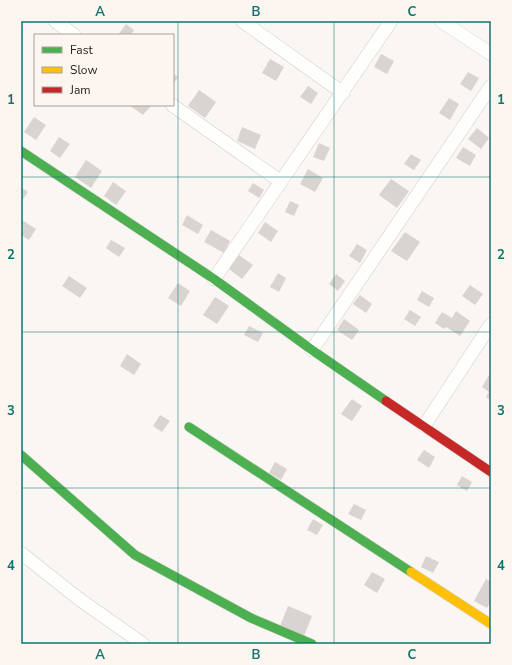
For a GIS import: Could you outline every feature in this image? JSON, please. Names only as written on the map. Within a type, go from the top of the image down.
[{"type":"street","points":[[55,21],[73,34]]},
{"type":"street","points":[[242,21],[343,93]]},
{"type":"street","points":[[214,279],[391,21]]},
{"type":"street","points":[[441,21],[491,54]]},
{"type":"street","points":[[312,350],[491,86]]},
{"type":"street","points":[[173,106],[280,181]]},
{"type":"street","points":[[21,151],[214,279],[312,350],[491,472]]},
{"type":"street","points":[[424,426],[491,324]]},
{"type":"street","points":[[189,427],[491,624]]},
{"type":"street","points":[[21,455],[135,555],[251,618],[312,644]]},
{"type":"street","points":[[21,553],[79,599],[143,644]]},
{"type":"building","points":[[126,24],[134,30],[132,34],[119,34]]},
{"type":"building","points":[[381,54],[394,61],[387,74],[374,67]]},
{"type":"building","points":[[270,59],[284,67],[276,81],[262,73]]},
{"type":"building","points":[[468,72],[479,78],[471,91],[460,84]]},
{"type":"building","points":[[174,74],[178,77],[174,83]]},
{"type":"building","points":[[308,86],[318,93],[311,104],[300,97]]},
{"type":"building","points":[[199,90],[216,102],[205,118],[188,106]]},
{"type":"building","points":[[449,98],[459,104],[450,120],[439,113]]},
{"type":"building","points":[[130,106],[151,106],[143,115]]},
{"type":"building","points":[[34,117],[46,125],[36,140],[24,132]]},
{"type":"building","points":[[242,127],[261,135],[255,149],[237,141]]},
{"type":"building","points":[[477,128],[489,138],[481,149],[468,139]]},
{"type":"building","points":[[59,137],[70,144],[60,158],[50,151]]},
{"type":"building","points":[[319,143],[330,148],[324,161],[313,157]]},
{"type":"building","points":[[463,147],[476,155],[470,166],[456,158]]},
{"type":"building","points":[[411,154],[421,160],[414,170],[404,164]]},
{"type":"building","points":[[86,160],[102,171],[91,188],[75,177]]},
{"type":"building","points":[[308,169],[323,178],[315,192],[300,184]]},
{"type":"building","points":[[391,179],[409,191],[397,208],[379,195]]},
{"type":"building","points":[[113,182],[126,191],[116,205],[104,196]]},
{"type":"building","points":[[253,183],[264,190],[259,198],[248,191]]},
{"type":"building","points":[[21,187],[28,192],[21,202]]},
{"type":"building","points":[[290,201],[299,205],[294,216],[285,212]]},
{"type":"building","points":[[187,215],[203,225],[198,234],[182,225]]},
{"type":"building","points":[[22,220],[36,229],[29,240],[21,235]]},
{"type":"building","points":[[265,222],[278,231],[271,242],[258,233]]},
{"type":"building","points":[[211,230],[230,241],[224,253],[204,242]]},
{"type":"building","points":[[405,232],[420,242],[407,261],[391,251]]},
{"type":"building","points":[[111,240],[125,248],[119,257],[106,248]]},
{"type":"building","points":[[357,244],[367,250],[360,263],[349,256]]},
{"type":"building","points":[[239,255],[253,265],[242,279],[229,269]]},
{"type":"building","points":[[278,273],[286,278],[279,292],[270,287]]},
{"type":"building","points":[[336,274],[345,281],[338,291],[329,284]]},
{"type":"building","points":[[69,276],[87,288],[80,298],[62,286]]},
{"type":"building","points":[[178,283],[190,291],[181,306],[168,298]]},
{"type":"building","points":[[470,285],[483,294],[475,305],[462,296]]},
{"type":"building","points":[[422,291],[434,298],[429,307],[417,300]]},
{"type":"building","points":[[360,295],[372,304],[366,313],[353,304]]},
{"type":"building","points":[[215,297],[229,306],[217,324],[203,315]]},
{"type":"building","points":[[410,310],[421,317],[415,326],[404,319]]},
{"type":"building","points":[[456,311],[470,321],[460,336],[446,327],[444,329],[435,323],[442,312],[452,318]]},
{"type":"building","points":[[344,319],[359,330],[352,340],[337,330]]},
{"type":"building","points":[[249,326],[263,333],[258,342],[244,335]]},
{"type":"building","points":[[127,354],[141,364],[134,375],[120,366]]},
{"type":"building","points":[[489,375],[491,376],[491,400],[486,397],[489,392],[482,387]]},
{"type":"building","points":[[352,399],[362,406],[352,421],[341,414]]},
{"type":"building","points":[[160,415],[170,421],[162,432],[153,426]]},
{"type":"building","points":[[424,450],[435,457],[429,468],[417,460]]},
{"type":"building","points":[[275,462],[287,469],[281,480],[269,473]]},
{"type":"building","points":[[462,476],[472,482],[467,491],[457,485]]},
{"type":"building","points":[[354,504],[366,510],[361,520],[348,514]]},
{"type":"building","points":[[313,519],[323,525],[317,535],[307,530]]},
{"type":"building","points":[[426,556],[439,562],[433,573],[421,567]]},
{"type":"building","points":[[372,572],[385,579],[377,593],[364,585]]},
{"type":"building","points":[[486,579],[491,582],[491,601],[487,608],[474,601]]},
{"type":"building","points":[[288,606],[312,616],[304,636],[280,626]]},
{"type":"traffic: fast","points":[[21,151],[214,279],[312,350],[386,401]]},
{"type":"traffic: fast","points":[[189,427],[411,572]]},
{"type":"traffic: fast","points":[[21,455],[135,555],[251,618],[312,644]]},
{"type":"traffic: slow","points":[[411,572],[491,624]]},
{"type":"traffic: jam","points":[[386,401],[491,472]]}]
